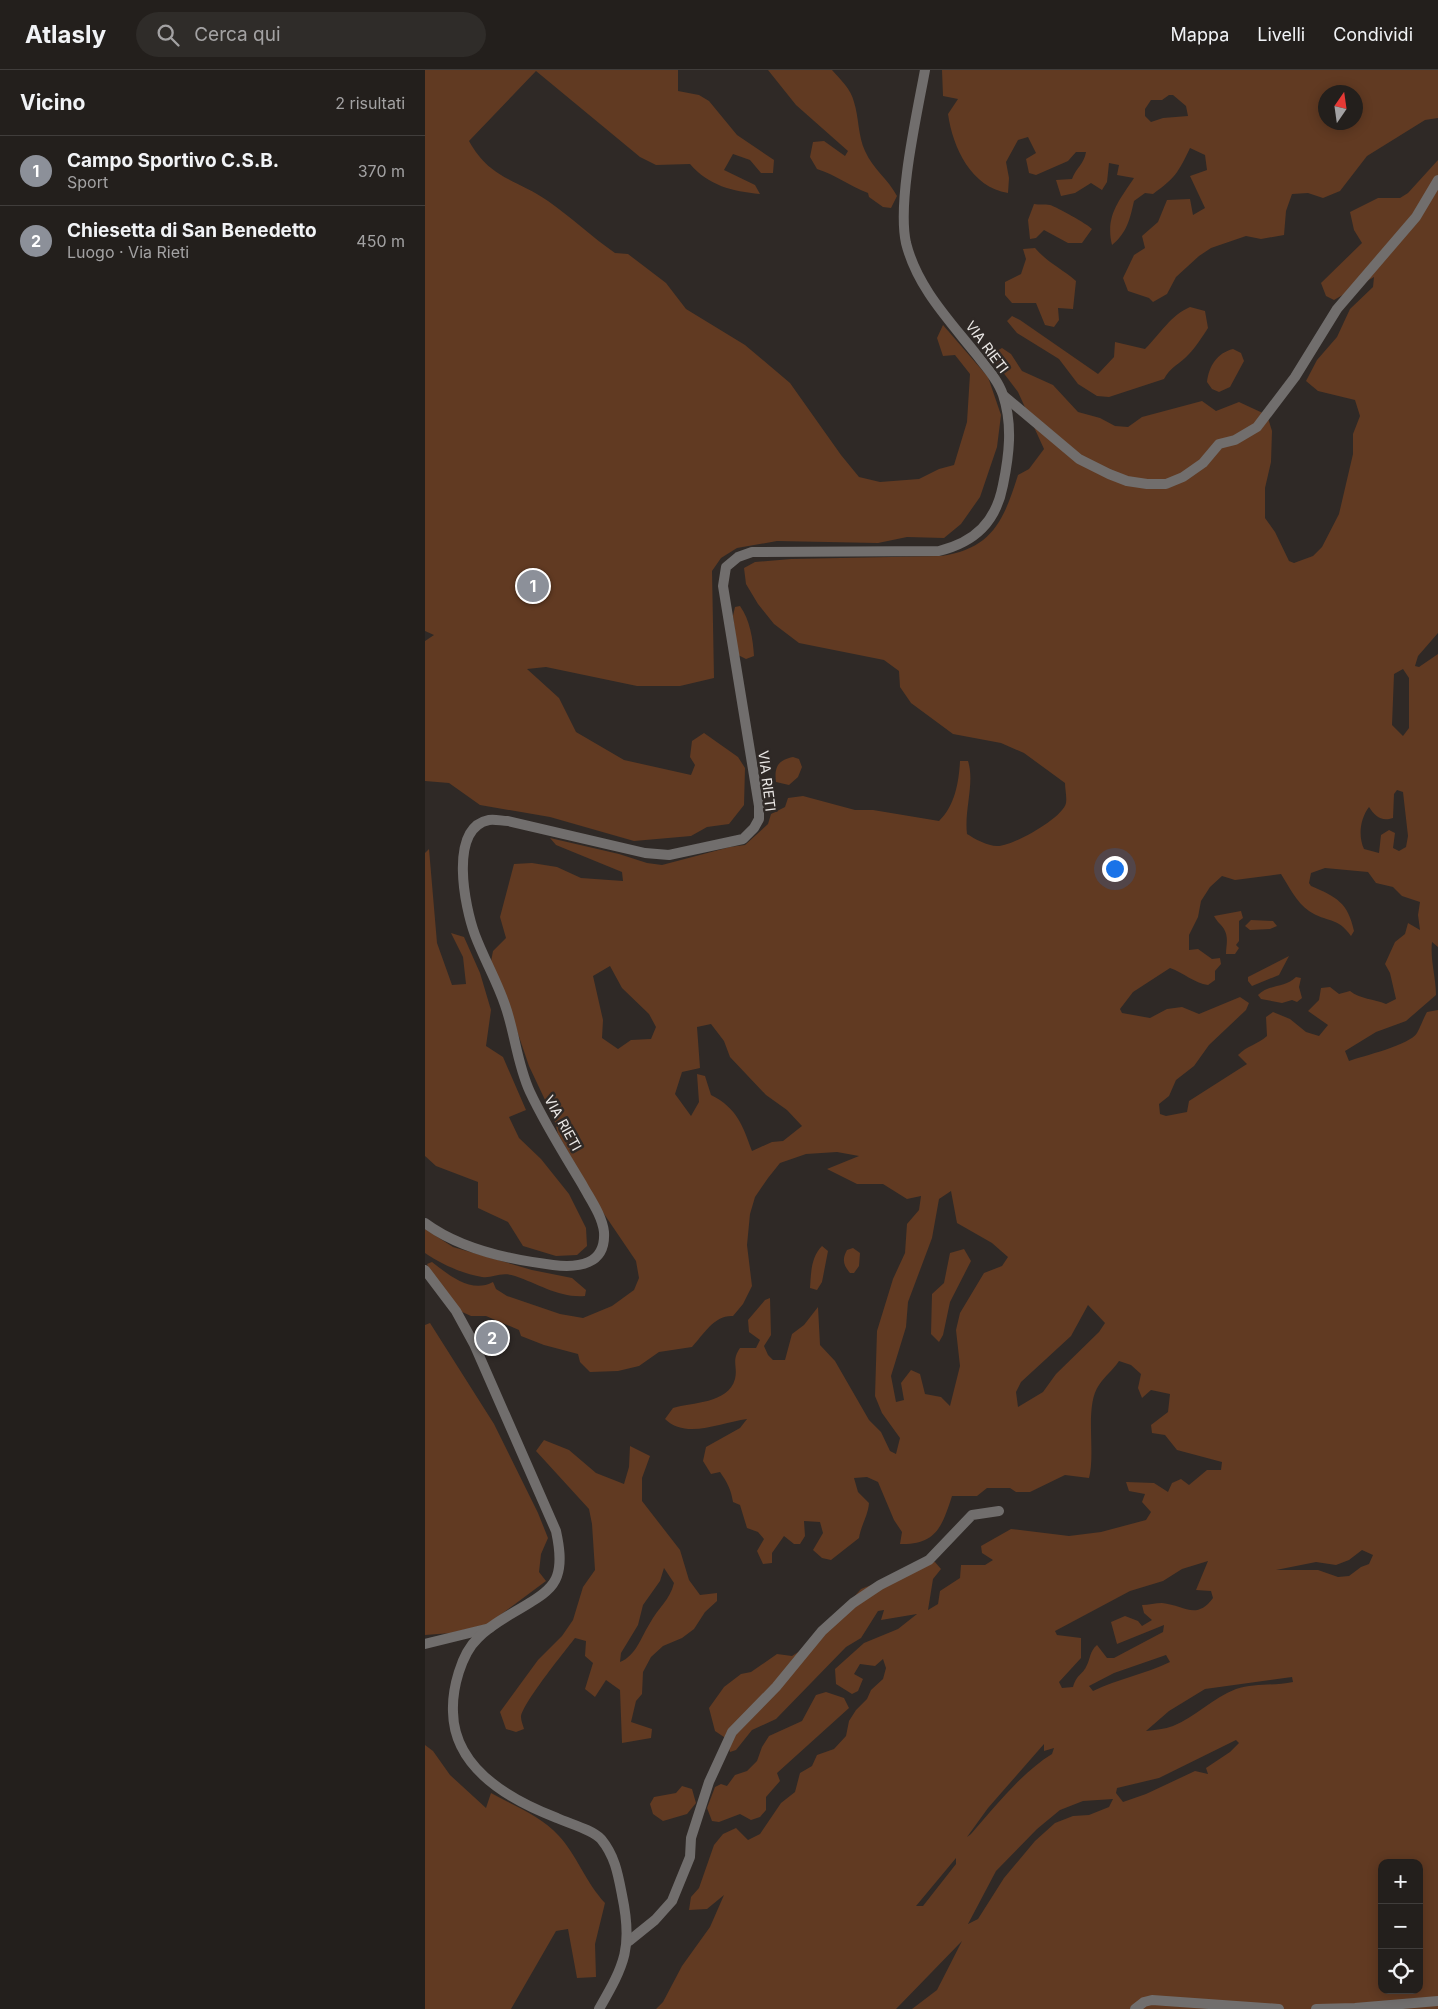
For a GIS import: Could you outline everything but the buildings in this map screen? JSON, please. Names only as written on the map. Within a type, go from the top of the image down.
[{"type":"street","name":"VIA RIETI","points":[[425,1223],[457,1241],[488,1251],[517,1258],[573,1267],[586,1265],[593,1259],[603,1243],[601,1218],[529,1091],[512,1039],[505,1005],[474,933],[462,861],[464,845],[469,834],[479,824],[490,820],[508,821],[645,853],[669,855],[743,839],[754,828],[759,819],[759,806],[723,586],[726,567],[738,557],[752,552],[939,551],[968,540],[984,529],[1000,501],[1010,450],[1004,396],[988,369],[935,303],[919,278],[906,241],[905,193],[925,70]]},
{"type":"street","points":[[1004,396],[1079,459],[1109,474],[1127,481],[1147,484],[1166,484],[1183,477],[1203,463],[1219,444],[1235,440],[1257,427],[1295,378],[1337,309],[1416,217],[1438,180]]},
{"type":"street","points":[[425,1270],[456,1310],[473,1344],[556,1531],[560,1551],[557,1576],[552,1586],[541,1596],[477,1638],[458,1673],[453,1711],[460,1746],[471,1763],[504,1793],[600,1838],[615,1859],[627,1915],[629,1941],[623,1963],[599,2009]]},
{"type":"street","points":[[629,1941],[655,1920],[672,1901],[690,1857],[691,1838],[709,1782],[732,1732],[775,1687],[822,1631],[853,1603],[880,1585],[929,1560],[972,1514],[999,1511]]},
{"type":"street","points":[[425,1644],[491,1628]]},
{"type":"street","points":[[1135,2009],[1143,2002],[1152,2000],[1279,2009]]},
{"type":"street","points":[[1316,2009],[1355,2008],[1438,2001]]},
{"type":"shaded area","points":[[425,70],[678,70],[678,91],[699,95],[709,101],[737,135],[774,160],[773,173],[761,173],[750,160],[733,154],[724,170],[755,185],[760,194],[722,186],[705,178],[690,164],[656,165],[640,157],[536,71],[469,141],[477,154],[495,171],[548,201],[615,253],[628,254],[666,283],[686,309],[745,345],[790,383],[859,477],[880,482],[919,479],[939,469],[954,465],[967,422],[970,374],[955,355],[943,356],[937,338],[943,325],[988,377],[1001,415],[997,447],[980,497],[961,524],[944,538],[907,537],[878,543],[777,541],[737,548],[721,558],[712,571],[714,678],[680,686],[637,686],[546,667],[527,669],[559,698],[576,732],[624,760],[691,775],[695,765],[690,757],[692,741],[704,733],[738,757],[745,768],[744,805],[729,824],[707,827],[691,836],[634,841],[550,817],[480,805],[449,783],[425,781],[425,641],[434,635],[425,631]]},
{"type":"shaded area","points":[[768,70],[832,70],[842,81],[853,97],[865,151],[897,196],[891,208],[883,207],[869,197],[868,193],[817,169],[810,157],[813,142],[824,141],[845,156],[848,151],[796,105]]},
{"type":"shaded area","points":[[942,70],[1438,70],[1438,118],[1425,120],[1367,156],[1340,191],[1323,198],[1308,193],[1292,194],[1286,211],[1284,235],[1261,239],[1246,236],[1211,248],[1176,277],[1167,294],[1153,302],[1149,298],[1128,291],[1123,278],[1134,255],[1145,248],[1142,236],[1158,222],[1167,200],[1190,199],[1193,215],[1205,208],[1190,176],[1207,170],[1205,155],[1190,148],[1179,169],[1166,184],[1153,194],[1145,193],[1134,201],[1124,231],[1112,245],[1110,226],[1112,217],[1134,178],[1117,175],[1119,165],[1109,163],[1107,182],[1102,190],[1091,183],[1075,193],[1061,196],[1056,180],[1072,179],[1084,160],[1086,152],[1076,152],[1068,161],[1036,175],[1029,173],[1026,159],[1036,153],[1028,137],[1018,140],[1006,162],[1009,178],[1008,193],[995,189],[984,183],[974,174],[966,164],[954,140],[948,114],[958,99],[943,96]],"holes":[[[1169,95],[1173,95],[1186,106],[1188,116],[1163,118],[1151,122],[1145,116],[1145,109],[1151,100],[1162,100]]]},
{"type":"shaded area","points":[[1438,160],[1438,633],[1418,656],[1415,666],[1419,667],[1438,654],[1438,947],[1432,942],[1432,962],[1436,995],[1406,1021],[1376,1032],[1345,1051],[1349,1061],[1405,1042],[1417,1033],[1427,1012],[1438,1010],[1438,2009],[912,2009],[937,1990],[962,1941],[896,2009],[656,2009],[663,2002],[682,1966],[710,1927],[724,1895],[707,1909],[689,1910],[691,1897],[699,1888],[714,1845],[723,1834],[736,1828],[748,1840],[760,1834],[781,1803],[795,1792],[800,1773],[812,1766],[817,1755],[834,1749],[846,1736],[849,1721],[856,1710],[867,1699],[871,1690],[883,1679],[886,1668],[883,1659],[875,1666],[860,1664],[854,1674],[863,1679],[858,1691],[852,1694],[836,1684],[835,1669],[864,1643],[898,1629],[917,1614],[881,1620],[884,1610],[878,1611],[861,1638],[846,1647],[776,1719],[752,1730],[736,1750],[730,1752],[727,1739],[715,1731],[709,1708],[724,1687],[741,1674],[751,1672],[777,1654],[792,1656],[814,1642],[861,1589],[910,1570],[919,1563],[935,1562],[941,1569],[933,1579],[928,1610],[938,1604],[940,1591],[960,1578],[961,1565],[985,1565],[993,1560],[982,1553],[981,1546],[1011,1529],[1069,1536],[1101,1532],[1146,1520],[1151,1512],[1142,1502],[1145,1494],[1129,1491],[1126,1482],[1154,1483],[1168,1492],[1172,1483],[1181,1479],[1189,1485],[1207,1470],[1221,1470],[1222,1462],[1177,1450],[1165,1435],[1152,1433],[1151,1425],[1168,1412],[1170,1394],[1151,1390],[1142,1398],[1138,1388],[1141,1374],[1131,1365],[1119,1361],[1099,1385],[1092,1405],[1091,1467],[1089,1478],[1065,1475],[1030,1492],[1016,1492],[1010,1488],[987,1488],[977,1496],[952,1496],[945,1517],[936,1532],[922,1541],[900,1544],[902,1532],[894,1520],[878,1482],[867,1477],[854,1478],[858,1492],[869,1503],[859,1538],[831,1560],[822,1558],[813,1550],[823,1533],[820,1522],[804,1521],[805,1536],[800,1544],[794,1544],[784,1536],[772,1553],[772,1563],[763,1564],[757,1551],[764,1539],[758,1532],[747,1528],[740,1505],[733,1502],[728,1486],[720,1472],[711,1474],[703,1461],[706,1447],[740,1428],[747,1419],[694,1429],[674,1425],[665,1419],[673,1408],[709,1401],[725,1393],[731,1387],[736,1374],[735,1360],[740,1348],[756,1348],[760,1340],[749,1332],[748,1320],[765,1300],[770,1298],[771,1335],[764,1346],[768,1355],[773,1360],[785,1360],[792,1334],[804,1325],[818,1307],[820,1345],[835,1361],[869,1420],[881,1432],[890,1451],[896,1454],[900,1438],[882,1413],[875,1396],[877,1331],[893,1279],[905,1253],[907,1224],[919,1210],[921,1196],[907,1199],[883,1184],[857,1184],[827,1169],[859,1156],[837,1152],[806,1154],[780,1163],[755,1197],[750,1214],[747,1245],[752,1286],[743,1304],[733,1316],[715,1322],[692,1347],[659,1352],[639,1366],[618,1371],[590,1372],[580,1362],[578,1354],[544,1345],[521,1336],[519,1330],[486,1316],[471,1316],[460,1311],[433,1276],[427,1264],[432,1262],[453,1277],[469,1284],[477,1286],[493,1282],[496,1289],[507,1296],[560,1314],[583,1318],[612,1306],[634,1290],[639,1278],[636,1261],[598,1205],[558,1134],[554,1119],[529,1066],[514,1022],[490,967],[493,951],[506,938],[500,917],[514,864],[532,863],[557,867],[581,878],[623,881],[622,872],[556,845],[550,838],[619,854],[647,863],[662,865],[730,847],[745,845],[768,824],[771,814],[785,807],[788,798],[803,796],[855,810],[873,810],[939,821],[952,801],[959,777],[960,761],[968,761],[970,769],[967,834],[987,844],[999,846],[1026,836],[1047,823],[1063,809],[1066,803],[1065,783],[1024,753],[1001,743],[953,734],[911,703],[900,687],[899,671],[884,660],[799,643],[774,624],[758,604],[746,584],[744,568],[755,562],[791,559],[941,556],[973,547],[984,539],[1001,519],[1018,475],[1029,469],[1044,449],[1018,392],[990,355],[1002,348],[1011,354],[1022,371],[1053,385],[1078,412],[1100,418],[1115,426],[1128,427],[1142,417],[1202,401],[1216,411],[1239,402],[1267,415],[1272,431],[1271,462],[1265,488],[1265,518],[1275,532],[1289,561],[1294,563],[1313,556],[1322,547],[1339,514],[1353,454],[1353,434],[1360,416],[1355,400],[1318,391],[1306,381],[1317,360],[1337,337],[1350,309],[1373,287],[1374,277],[1334,300],[1326,296],[1321,283],[1362,243],[1354,230],[1350,212],[1378,198],[1400,198],[1408,193]],"holes":[[[1403,669],[1409,678],[1409,728],[1403,736],[1392,725],[1394,674]],[[1397,790],[1403,792],[1408,836],[1406,847],[1399,851],[1393,848],[1395,833],[1389,830],[1381,835],[1379,853],[1364,849],[1361,839],[1361,828],[1369,807],[1382,819],[1393,818],[1394,794]],[[1325,868],[1368,872],[1376,883],[1393,887],[1402,896],[1420,902],[1418,915],[1420,930],[1408,923],[1405,934],[1395,942],[1385,964],[1390,973],[1396,999],[1386,1004],[1358,996],[1350,991],[1339,994],[1330,987],[1321,988],[1319,1000],[1308,1011],[1328,1025],[1319,1036],[1306,1032],[1290,1019],[1273,1012],[1266,1017],[1267,1036],[1238,1055],[1247,1064],[1189,1101],[1187,1112],[1166,1116],[1160,1114],[1159,1104],[1169,1096],[1176,1080],[1194,1066],[1209,1045],[1246,1010],[1249,1003],[1240,997],[1199,1014],[1182,1007],[1167,1009],[1150,1018],[1122,1013],[1120,1009],[1133,992],[1170,968],[1203,984],[1208,985],[1215,980],[1215,971],[1221,964],[1220,958],[1212,959],[1198,949],[1189,950],[1189,935],[1198,917],[1201,901],[1210,887],[1222,876],[1235,880],[1281,874],[1293,894],[1305,908],[1315,915],[1341,925],[1351,936],[1354,931],[1345,907],[1309,883],[1311,873]],[[610,966],[622,988],[649,1014],[656,1027],[651,1039],[631,1040],[618,1049],[602,1038],[603,1020],[593,976]],[[711,1024],[724,1041],[730,1057],[766,1095],[787,1110],[802,1126],[783,1141],[772,1142],[752,1151],[738,1118],[720,1100],[711,1095],[705,1076],[697,1074],[699,1102],[691,1116],[675,1094],[682,1072],[700,1068],[697,1027]],[[951,1191],[957,1223],[992,1243],[1008,1257],[1002,1266],[984,1273],[960,1313],[956,1330],[960,1366],[950,1406],[941,1397],[925,1394],[920,1374],[911,1370],[901,1383],[904,1400],[896,1402],[891,1376],[906,1327],[908,1302],[932,1238],[939,1199]],[[1088,1305],[1105,1323],[1099,1332],[1056,1374],[1043,1392],[1018,1407],[1016,1392],[1021,1382],[1071,1336]],[[1362,1550],[1373,1555],[1369,1564],[1361,1567],[1349,1576],[1338,1577],[1318,1570],[1276,1570],[1316,1562],[1336,1565],[1349,1560]],[[1208,1561],[1196,1590],[1211,1591],[1213,1598],[1207,1605],[1195,1610],[1162,1603],[1142,1605],[1144,1613],[1152,1620],[1142,1626],[1138,1621],[1125,1616],[1111,1622],[1117,1644],[1164,1625],[1163,1632],[1114,1658],[1107,1658],[1097,1645],[1073,1687],[1062,1688],[1059,1682],[1081,1658],[1081,1638],[1057,1635],[1055,1631],[1130,1591],[1163,1581],[1182,1569]],[[1166,1655],[1170,1662],[1093,1691],[1089,1686],[1114,1673]],[[1292,1677],[1293,1682],[1236,1689],[1173,1726],[1146,1731],[1169,1711],[1205,1689]],[[1236,1740],[1239,1743],[1230,1752],[1206,1768],[1208,1774],[1195,1771],[1146,1794],[1123,1802],[1116,1793],[1117,1788],[1159,1778]],[[1044,1744],[1044,1751],[1054,1748],[1052,1754],[1019,1781],[967,1837],[988,1808]],[[1113,1799],[1109,1807],[1089,1815],[1073,1816],[1055,1823],[1035,1841],[1004,1878],[978,1919],[968,1924],[996,1871],[1037,1829],[1060,1810],[1083,1801]],[[956,1858],[956,1864],[923,1906],[916,1906]]]},
{"type":"shaded area","points":[[1034,204],[1054,206],[1092,229],[1082,243],[1068,243],[1044,230],[1036,238],[1030,239],[1028,220]]},
{"type":"shaded area","points":[[1035,248],[1045,258],[1076,281],[1073,309],[1058,308],[1059,320],[1054,327],[1045,325],[1036,303],[1012,303],[1005,295],[1005,282],[1021,274],[1026,259],[1023,249]]},
{"type":"shaded area","points":[[1190,307],[1205,311],[1208,328],[1192,351],[1169,371],[1164,379],[1109,397],[1097,396],[1078,384],[1059,359],[1017,333],[1007,321],[1012,316],[1020,320],[1098,374],[1114,357],[1115,342],[1145,349],[1171,320]]},
{"type":"shaded area","points":[[1233,349],[1241,353],[1244,361],[1230,387],[1219,392],[1212,389],[1207,382],[1210,371],[1218,357]]},
{"type":"shaded area","points":[[740,606],[749,623],[753,643],[754,656],[746,659],[738,655],[733,616],[735,607]]},
{"type":"shaded area","points":[[793,757],[799,759],[802,767],[798,777],[789,785],[776,782],[778,765],[784,760]]},
{"type":"shaded area","points":[[429,849],[437,943],[452,985],[466,984],[463,957],[451,933],[464,937],[480,973],[491,1010],[486,1046],[503,1057],[526,1110],[509,1117],[519,1138],[541,1159],[569,1194],[586,1228],[587,1246],[577,1255],[556,1256],[523,1246],[508,1222],[478,1208],[478,1182],[436,1166],[425,1156],[425,853]]},
{"type":"shaded area","points":[[1241,911],[1243,918],[1239,921],[1239,941],[1236,945],[1239,948],[1235,954],[1226,954],[1226,932],[1214,916]]},
{"type":"shaded area","points":[[1251,920],[1273,921],[1277,926],[1270,929],[1250,930],[1245,926]]},
{"type":"shaded area","points":[[1289,956],[1279,975],[1252,986],[1248,981],[1248,977]]},
{"type":"shaded area","points":[[1296,977],[1301,978],[1299,987],[1302,998],[1297,1002],[1292,1000],[1282,1003],[1261,999],[1258,995],[1267,989],[1287,983]]},
{"type":"shaded area","points":[[425,1229],[453,1247],[532,1270],[572,1278],[586,1290],[585,1296],[558,1293],[515,1276],[482,1277],[452,1268],[425,1253]]},
{"type":"shaded area","points":[[822,1246],[828,1251],[822,1282],[817,1290],[810,1288],[811,1271],[818,1250]]},
{"type":"shaded area","points":[[853,1248],[860,1253],[859,1266],[854,1273],[850,1273],[845,1265],[844,1256],[847,1250]]},
{"type":"shaded area","points":[[964,1249],[971,1261],[950,1302],[943,1335],[939,1342],[931,1334],[932,1294],[944,1283],[950,1253]]},
{"type":"shaded area","points":[[430,1323],[494,1424],[538,1513],[548,1538],[541,1554],[539,1572],[546,1581],[488,1624],[451,1633],[425,1635],[425,1325]]},
{"type":"shaded area","points":[[544,1440],[569,1450],[596,1473],[624,1484],[629,1467],[630,1446],[650,1456],[642,1478],[642,1501],[680,1550],[689,1580],[700,1595],[717,1593],[717,1601],[705,1612],[694,1629],[682,1638],[663,1646],[651,1657],[643,1672],[642,1694],[636,1701],[631,1722],[652,1729],[651,1738],[622,1743],[620,1690],[606,1680],[595,1697],[585,1689],[593,1663],[585,1656],[586,1641],[575,1638],[528,1701],[521,1717],[524,1729],[516,1732],[506,1729],[500,1712],[538,1660],[562,1636],[573,1620],[583,1587],[595,1570],[592,1524],[589,1509],[536,1451]],"holes":[[[664,1568],[674,1583],[670,1594],[653,1618],[634,1651],[620,1662],[621,1653],[638,1625],[643,1605],[660,1581]]]},
{"type":"shaded area","points":[[826,1692],[844,1698],[849,1708],[777,1773],[780,1781],[766,1797],[766,1810],[760,1817],[751,1820],[740,1814],[719,1822],[712,1821],[707,1808],[715,1787],[721,1784],[727,1786],[735,1775],[747,1771],[757,1761],[762,1747],[769,1736],[802,1721],[816,1695]]},
{"type":"shaded area","points":[[425,1745],[433,1751],[450,1775],[486,1808],[491,1793],[544,1823],[559,1836],[571,1851],[592,1887],[605,1903],[595,1944],[596,1977],[577,1978],[568,1929],[556,1931],[511,2009],[425,2009]]},
{"type":"shaded area","points":[[682,1786],[692,1789],[696,1803],[687,1814],[663,1821],[653,1814],[650,1804],[654,1797],[676,1793]]},
{"type":"place","name":"Campo Sportivo C.S.B.","points":[[533,586]]},
{"type":"place","name":"Chiesetta di San Benedetto","points":[[492,1338]]}]
